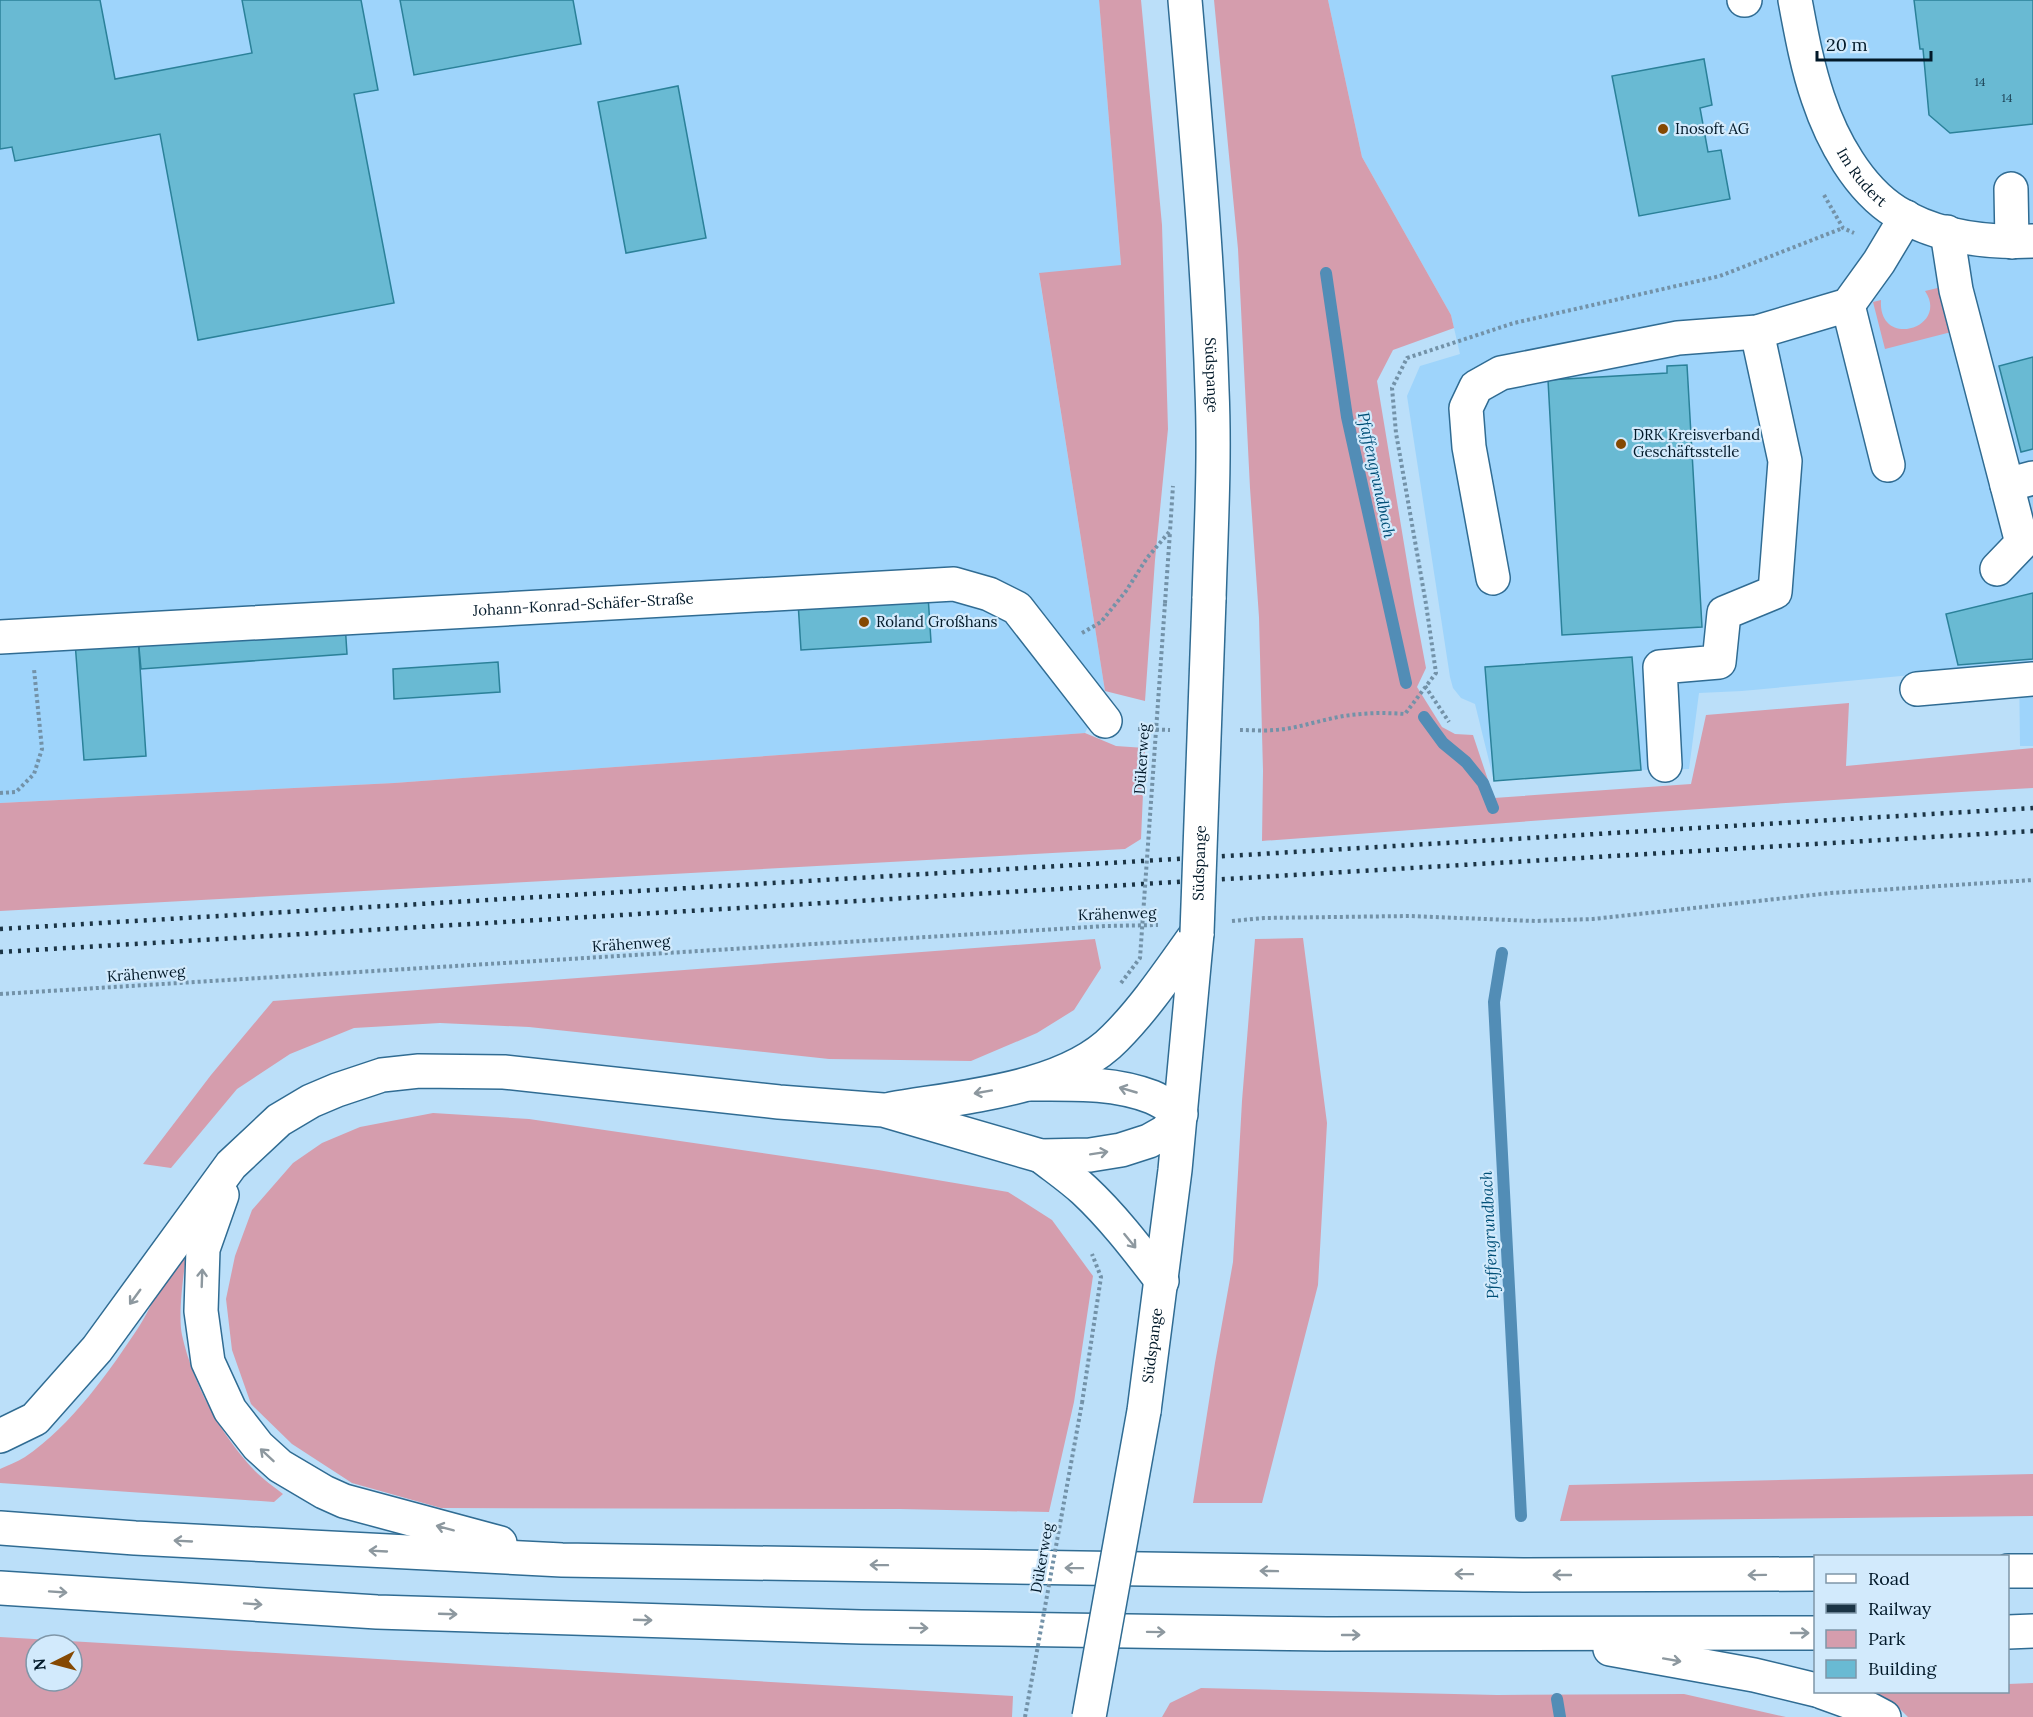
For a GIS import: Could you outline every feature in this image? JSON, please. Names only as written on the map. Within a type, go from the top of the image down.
[{"type":"main road","name":"Südspange","points":[[1089,1717],[1144,1411],[1162,1281],[1181,1114],[1197,933],[1213,468],[1206,248],[1185,0]]},
{"type":"main road","name":"Im Rudert","points":[[1795,0],[1818,98],[1833,134],[1851,167],[1865,184],[1883,203],[1906,217],[1947,232],[1975,239],[2023,242]]},
{"type":"main road","points":[[2011,189],[2023,242]]},
{"type":"main road","points":[[1493,578],[1469,447],[1466,408],[1476,387],[1501,373],[1678,338],[1757,332],[1848,305],[1879,262],[1906,217]]},
{"type":"main road","points":[[1947,232],[1956,290],[2020,481],[2028,545],[1997,569]]},
{"type":"main road","points":[[1848,305],[1888,465]]},
{"type":"main road","points":[[1665,765],[1660,667],[1719,662],[1724,613],[1775,592],[1785,461],[1757,332]]},
{"type":"main road","name":"Johann-Konrad-Schäfer-Straße","points":[[15,636],[954,584],[989,594],[1017,608],[1105,721]]},
{"type":"main road","points":[[1917,689],[2033,679]]},
{"type":"main road","points":[[1030,1084],[1078,1065],[1113,1040],[1134,992],[1197,933]]},
{"type":"main road","points":[[0,1436],[35,1419],[97,1349],[231,1165],[279,1120],[311,1101],[382,1075],[419,1071],[504,1072],[779,1102],[883,1110],[1041,1156],[1090,1155],[1120,1150],[1149,1141],[1165,1131],[1181,1114],[1153,1098],[1120,1088],[1089,1084],[1030,1084],[883,1110]]},
{"type":"main road","points":[[1041,1156],[1090,1196],[1128,1238],[1162,1281]]},
{"type":"main road","points":[[231,1165],[203,1249],[201,1311],[208,1362],[230,1410],[258,1446],[280,1466],[344,1501],[562,1560]]},
{"type":"main road","points":[[0,1528],[135,1538],[562,1560],[1523,1575],[1814,1574]]},
{"type":"main road","points":[[2009,1571],[2033,1571]]},
{"type":"main road","points":[[0,1588],[377,1612],[861,1627],[1303,1634],[1814,1633]]},
{"type":"main road","points":[[2009,1632],[2033,1631]]},
{"type":"main road","points":[[1532,1635],[1754,1675],[1814,1690]]},
{"type":"main road","points":[[1825,1693],[1884,1717]]},
{"type":"path","name":"Dükerweg","points":[[1134,992],[1140,958],[1170,531]]},
{"type":"path","points":[[1086,632],[1101,622],[1126,591],[1158,544]]},
{"type":"path","points":[[0,793],[16,792],[34,774],[42,749],[15,636]]},
{"type":"path","points":[[1425,686],[1449,722]]},
{"type":"path","points":[[1230,730],[1274,730],[1350,715],[1382,712],[1405,714]]},
{"type":"path","points":[[1105,721],[1141,730],[1174,730]]},
{"type":"path","points":[[1230,921],[1264,918],[1409,916],[1535,921],[1593,919],[1831,893],[2033,880]]},
{"type":"path","name":"Krähenweg","points":[[0,994],[1070,928],[1162,925]]},
{"type":"path","name":"Dükerweg","points":[[1025,1717],[1082,1403]]},
{"type":"shaded area","points":[[0,0],[1099,0],[1121,266],[1039,274],[1105,691],[1085,733],[394,783],[0,803]]},
{"type":"shaded area","points":[[1328,0],[2033,0],[2033,746],[2020,746],[2019,665],[1699,693],[1689,769],[1641,770],[1494,781],[1475,704],[1461,698],[1453,688],[1450,677],[1407,396],[1420,366],[1460,354],[1451,315],[1362,157]]},
{"type":"green space","points":[[1099,0],[1141,0],[1162,225],[1168,429],[1155,560],[1145,701],[1105,691],[1039,273],[1121,265]]},
{"type":"green space","points":[[1214,0],[1328,0],[1362,157],[1451,315],[1454,328],[1393,350],[1377,381],[1426,668],[1417,687],[1442,727],[1455,734],[1473,735],[1494,798],[1691,784],[1706,715],[1849,703],[1846,766],[2033,748],[2033,788],[1744,806],[1262,841],[1263,771],[1259,617],[1238,249]]},
{"type":"green space","points":[[1946,286],[1959,330],[1885,349],[1873,302],[1881,300],[1883,315],[1890,325],[1900,329],[1911,328],[1921,323],[1928,315],[1930,304],[1925,291]]},
{"type":"green space","points":[[1085,733],[1116,746],[1145,748],[1141,839],[1125,849],[0,911],[0,803],[394,783]]},
{"type":"green space","points":[[1303,938],[1327,1123],[1318,1285],[1262,1503],[1193,1503],[1233,1262],[1242,1101],[1255,939]]},
{"type":"green space","points":[[1095,939],[1101,968],[1074,1010],[1037,1033],[971,1061],[829,1059],[529,1027],[440,1023],[354,1028],[290,1054],[237,1089],[171,1168],[143,1164],[211,1075],[273,1001]]},
{"type":"green space","points":[[433,1113],[529,1119],[878,1170],[1008,1192],[1052,1220],[1093,1276],[1074,1402],[1049,1512],[900,1509],[441,1508],[352,1483],[292,1444],[251,1404],[232,1350],[226,1299],[235,1256],[252,1210],[293,1163],[322,1143],[360,1127]]},
{"type":"green space","points":[[186,1257],[181,1296],[181,1327],[193,1372],[219,1425],[230,1441],[255,1471],[283,1494],[274,1502],[0,1483],[0,1469],[25,1457],[42,1444],[74,1414],[88,1397],[140,1325],[165,1279]]},
{"type":"green space","points":[[2033,1474],[2033,1516],[1560,1521],[1569,1485]]},
{"type":"green space","points":[[0,1637],[24,1638],[24,1693],[84,1693],[84,1642],[1013,1696],[1012,1717],[0,1717]]},
{"type":"green space","points":[[2033,1683],[2033,1717],[1908,1717],[1897,1706],[1868,1693],[2009,1693],[2009,1684]]},
{"type":"green space","points":[[1201,1688],[1497,1695],[1684,1694],[1786,1717],[1162,1717],[1170,1703]]},
{"type":"building","points":[[0,0],[100,0],[115,79],[252,53],[242,0],[361,0],[378,90],[354,94],[394,303],[198,340],[160,134],[15,161],[12,147],[0,149]]},
{"type":"building","points":[[400,0],[573,0],[581,44],[414,75]]},
{"type":"building","points":[[1914,0],[2033,0],[2033,124],[1950,133],[1929,115],[1923,49],[1920,49]]},
{"type":"building","name":"Inosoft AG","points":[[1704,59],[1712,105],[1700,108],[1708,152],[1721,150],[1730,199],[1639,216],[1612,76]]},
{"type":"building","points":[[678,86],[706,238],[626,253],[598,102]]},
{"type":"building","points":[[2033,357],[2033,449],[2021,452],[1999,366]]},
{"type":"building","name":"DRK Kreisverband Geschäftsstelle","points":[[1687,365],[1702,627],[1562,635],[1548,380],[1667,373],[1667,366]]},
{"type":"building","points":[[2033,593],[2033,659],[1958,665],[1946,614]]},
{"type":"building","name":"Roland Großhans","points":[[928,595],[931,642],[801,650],[798,602]]},
{"type":"building","points":[[345,623],[347,654],[141,669],[138,637]]},
{"type":"building","points":[[138,637],[146,756],[84,760],[75,642]]},
{"type":"building","points":[[1632,657],[1641,770],[1494,781],[1485,667]]},
{"type":"building","points":[[498,662],[500,692],[394,699],[393,669]]},
{"type":"waterway","name":"Pfaffengrundbach","points":[[1326,273],[1347,417],[1406,683]]},
{"type":"waterway","name":"Pfaffengrundbach","points":[[1424,717],[1443,743],[1466,762],[1483,783],[1493,808]]},
{"type":"waterway","name":"Pfaffengrundbach","points":[[1502,953],[1494,1002],[1521,1516]]},
{"type":"waterway","name":"Pfaffengrundbach","points":[[1557,1699],[1560,1717]]},
{"type":"railway","points":[[0,929],[2033,808]]},
{"type":"railway","points":[[0,952],[2033,831]]},
{"type":"place","name":"Inosoft AG","points":[[1663,129]]},
{"type":"place","name":"DRK Kreisverband Geschäftsstelle","points":[[1621,444]]},
{"type":"place","name":"Roland Großhans","points":[[864,622]]}]
